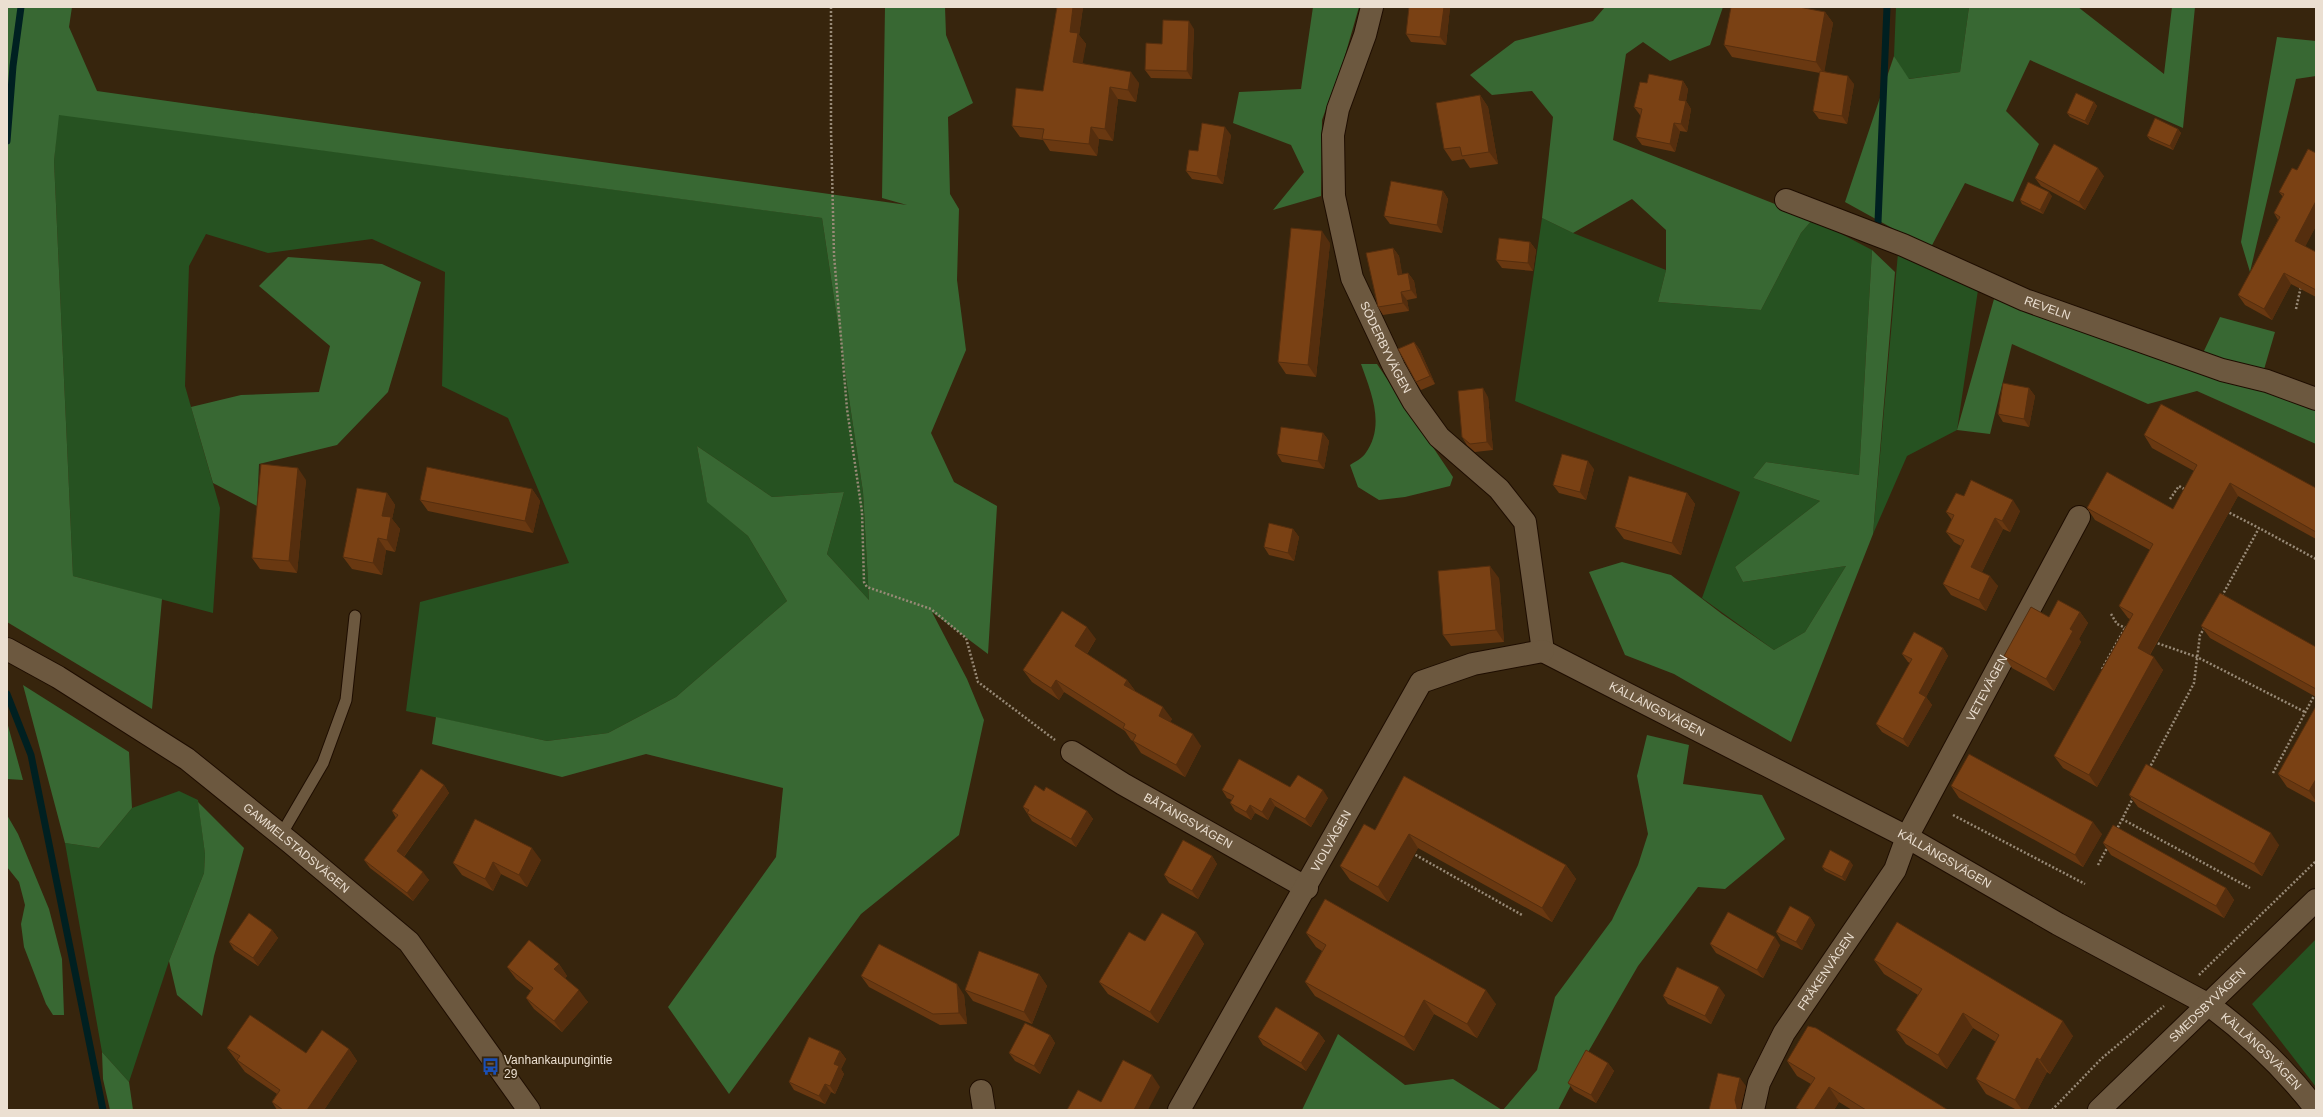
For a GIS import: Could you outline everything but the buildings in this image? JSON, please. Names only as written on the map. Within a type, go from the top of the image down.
[{"type":"street","name":"SÖDERBYVÄGEN","points":[[1372,7],[1365,35],[1338,109],[1333,135],[1334,196],[1352,278],[1394,367],[1418,407],[1439,437],[1499,489],[1525,522],[1543,651]]},
{"type":"street","name":"REVELN","points":[[1786,200],[1903,245],[2025,300],[2222,370],[2267,381],[2316,399]]},
{"type":"street","name":"VETEVÄGEN","points":[[1907,837],[2079,517]]},
{"type":"street","name":"GAMMELSTADSVÄGEN","points":[[7,649],[58,677],[187,759],[409,942],[529,1110]]},
{"type":"street","name":"KÄLLÄNGSVÄGEN","points":[[1543,651],[1907,837],[2058,924],[2209,1005],[2238,1027],[2306,1096],[2316,1109]]},
{"type":"street","name":"VIOLVÄGEN","points":[[1179,1110],[1306,888],[1421,682],[1473,664],[1543,651]]},
{"type":"street","name":"BÅTÄNGSVÄGEN","points":[[1072,752],[1110,776],[1306,888]]},
{"type":"street","name":"FRÄKENVÄGEN","points":[[1753,1110],[1759,1083],[1784,1033],[1895,870],[1907,837]]},
{"type":"street","name":"SMEDSBYVÄGEN","points":[[2099,1110],[2316,900]]},
{"type":"lane","points":[[281,835],[323,763],[346,700],[355,616]]},
{"type":"path","points":[[831,7],[831,130],[834,255],[847,409],[862,512],[864,582],[867,587],[931,609],[966,638],[978,682],[1072,752]]},
{"type":"path","points":[[2296,309],[2303,279]]},
{"type":"path","points":[[2170,499],[2179,486],[2192,493]]},
{"type":"path","points":[[2219,507],[2316,559]]},
{"type":"path","points":[[2218,602],[2260,528]]},
{"type":"path","points":[[2112,614],[2117,624],[2131,631]]},
{"type":"path","points":[[2148,772],[2194,683],[2200,636],[2207,622]]},
{"type":"path","points":[[2098,676],[2124,628]]},
{"type":"path","points":[[2149,640],[2197,657],[2305,712]]},
{"type":"path","points":[[2273,773],[2316,692]]},
{"type":"path","points":[[2116,832],[2137,792]]},
{"type":"path","points":[[1953,815],[2085,884]]},
{"type":"path","points":[[2122,819],[2250,888]]},
{"type":"path","points":[[2098,865],[2109,845]]},
{"type":"path","points":[[1407,850],[1522,915]]},
{"type":"path","points":[[2147,1020],[2169,1043]]},
{"type":"green space","points":[[7,7],[72,7],[69,27],[97,91],[907,205],[882,198],[885,7],[945,7],[946,35],[973,103],[948,117],[950,194],[959,209],[957,280],[966,350],[931,433],[954,482],[997,506],[988,654],[932,612],[967,679],[984,720],[959,835],[861,914],[729,1094],[668,1007],[776,857],[783,788],[646,754],[562,777],[432,744],[436,717],[547,741],[608,733],[676,697],[787,601],[748,536],[707,502],[697,446],[772,497],[844,492],[827,554],[869,600],[863,492],[822,218],[59,115],[54,161],[73,576],[162,599],[152,709],[7,622]]},
{"type":"green space","points":[[1313,7],[1359,7],[1344,59],[1322,120],[1321,196],[1273,210],[1304,172],[1291,145],[1233,123],[1239,92],[1301,89]]},
{"type":"green space","points":[[1605,7],[1723,7],[1710,45],[1670,61],[1643,42],[1626,54],[1613,140],[1813,219],[1801,233],[1761,310],[1658,302],[1666,270],[1666,230],[1632,199],[1573,233],[1542,218],[1553,117],[1532,91],[1492,95],[1470,75],[1515,41],[1593,21]]},
{"type":"green space","points":[[1896,7],[1969,7],[1960,72],[1908,79],[1894,56]]},
{"type":"green space","points":[[1969,7],[2078,7],[2164,74],[2172,7],[2195,7],[2183,128],[2030,60],[2006,111],[2039,144],[2013,202],[1965,183],[1930,249],[1845,202],[1894,56],[1909,79],[1960,72]]},
{"type":"green space","points":[[2277,37],[2316,41],[2316,76],[2296,79],[2250,272],[2241,242]]},
{"type":"green space","points":[[58,114],[822,218],[863,492],[869,600],[827,554],[844,492],[772,497],[697,446],[707,501],[748,536],[787,601],[676,697],[608,733],[547,741],[406,711],[420,602],[569,563],[508,418],[442,386],[445,272],[372,239],[268,253],[206,234],[189,266],[185,386],[220,508],[213,613],[73,576],[54,161]]},
{"type":"green space","points":[[1542,218],[1573,233],[1666,270],[1658,302],[1761,310],[1801,233],[1813,219],[1872,250],[1859,475],[1766,462],[1753,478],[1820,501],[1735,567],[1743,582],[1846,566],[1805,632],[1774,650],[1702,598],[1740,492],[1515,401]]},
{"type":"green space","points":[[1872,250],[1895,272],[1873,534],[1791,742],[1674,674],[1625,655],[1589,572],[1622,562],[1671,575],[1722,614],[1774,650],[1805,632],[1846,566],[1743,582],[1735,567],[1820,501],[1753,478],[1766,462],[1859,475]]},
{"type":"green space","points":[[1898,253],[1978,290],[1957,430],[1907,456],[1873,534]]},
{"type":"green space","points":[[288,257],[382,264],[421,282],[388,392],[337,445],[259,464],[257,506],[213,483],[191,407],[241,395],[319,392],[330,346],[259,286]]},
{"type":"green space","points":[[1994,299],[2194,372],[2220,317],[2275,332],[2260,383],[2316,411],[2316,444],[2197,391],[2148,404],[2012,344],[1990,434],[1957,430]]},
{"type":"green space","points":[[1361,364],[1377,364],[1453,477],[1450,486],[1405,497],[1379,500],[1358,487],[1350,465],[1365,454],[1375,432],[1376,421],[1372,397]]},
{"type":"green space","points":[[23,685],[129,752],[132,808],[99,848],[65,843]]},
{"type":"green space","points":[[7,722],[23,780],[7,779]]},
{"type":"green space","points":[[1647,735],[1689,745],[1683,784],[1762,795],[1785,839],[1725,889],[1698,887],[1638,966],[1587,1054],[1558,1110],[1503,1110],[1537,1070],[1555,997],[1612,920],[1638,865],[1648,834],[1637,776]]},
{"type":"green space","points":[[179,791],[198,800],[205,854],[204,873],[169,961],[129,1082],[102,1052],[65,843],[99,848],[132,808]]},
{"type":"green space","points":[[198,802],[244,848],[214,956],[202,1016],[177,995],[169,961],[204,873],[205,854]]},
{"type":"green space","points":[[7,815],[18,834],[49,909],[62,959],[64,1015],[53,1015],[46,1004],[24,947],[21,924],[25,905],[19,882],[7,867]]},
{"type":"green space","points":[[2316,939],[2316,1087],[2252,1004]]},
{"type":"green space","points":[[1338,1034],[1405,1085],[1453,1079],[1502,1110],[1302,1110]]},
{"type":"green space","points":[[102,1052],[129,1082],[133,1110],[110,1110],[103,1079]]},
{"type":"waterway","points":[[7,141],[13,66],[21,7]]},
{"type":"waterway","points":[[1878,222],[1887,7]]},
{"type":"waterway","points":[[7,694],[31,755],[103,1110]]},
{"type":"place","name":"Vanhankaupungintie 29","points":[[491,1067]]}]
